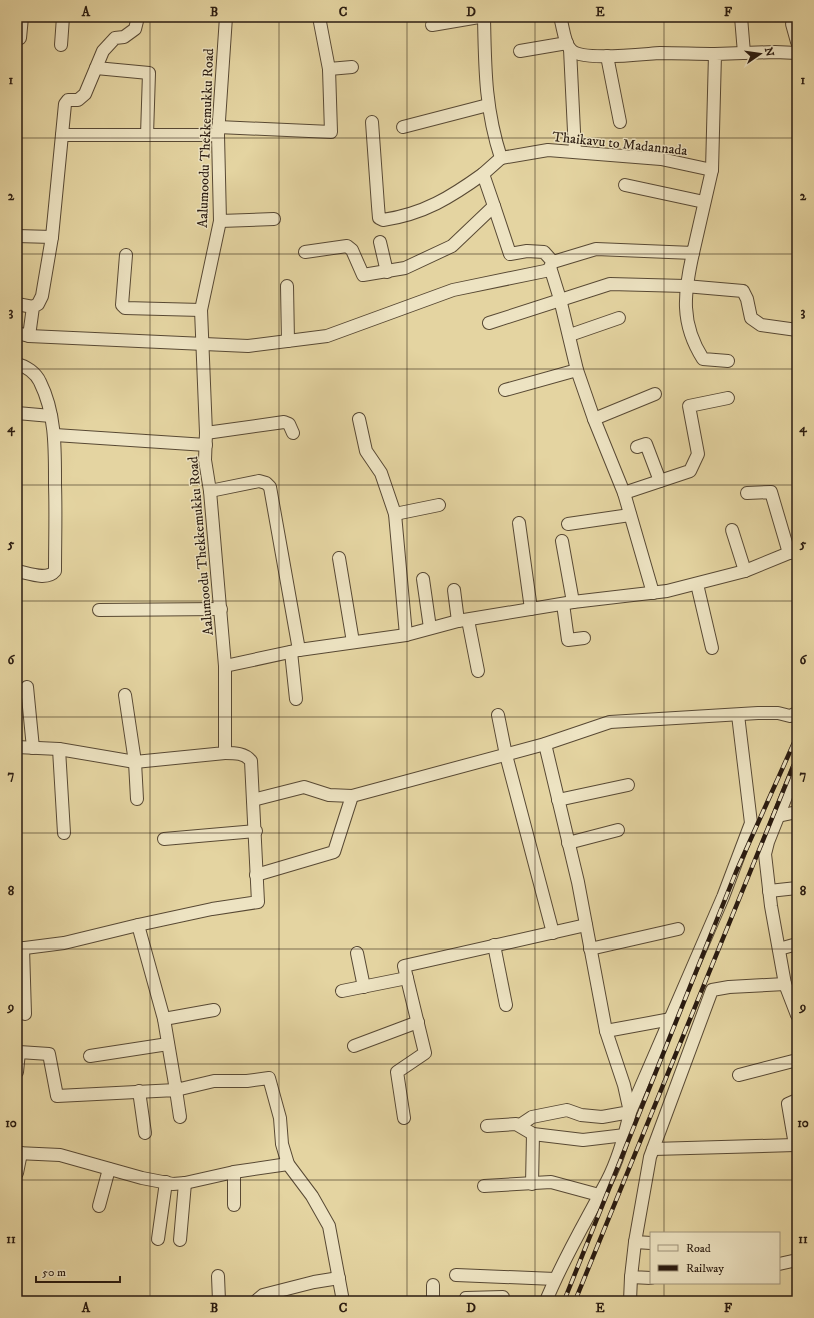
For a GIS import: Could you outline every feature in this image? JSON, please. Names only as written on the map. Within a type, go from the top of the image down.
[{"type":"street","points":[[20,38],[22,17]]},
{"type":"street","points":[[62,45],[63,17]]},
{"type":"street","points":[[138,17],[135,29],[124,37],[115,38],[103,51],[85,94],[78,100],[68,100],[65,104],[52,236],[42,296],[38,304],[33,307],[23,335],[248,346],[327,336],[453,290],[551,266],[596,249],[693,253]]},
{"type":"street","name":"Aalumoodu Thekkemukku Road","points":[[225,753],[225,666],[210,491],[205,460],[206,439],[202,310],[220,221],[218,131],[226,17]]},
{"type":"street","points":[[62,135],[148,135],[218,131],[331,132],[329,69],[319,17]]},
{"type":"street","points":[[432,26],[478,17]]},
{"type":"street","points":[[372,122],[379,218],[383,220],[408,215],[446,200],[483,174],[501,158],[494,135],[488,106],[484,17]]},
{"type":"street","points":[[560,17],[568,46],[575,152]]},
{"type":"street","points":[[741,17],[744,53]]},
{"type":"street","points":[[792,24],[797,42]]},
{"type":"street","points":[[520,51],[568,46]]},
{"type":"street","points":[[568,46],[574,52],[586,55],[607,56],[661,53],[797,53]]},
{"type":"street","points":[[715,54],[712,170],[685,286],[687,320],[703,360],[728,361]]},
{"type":"street","points":[[607,56],[620,122]]},
{"type":"street","points":[[329,69],[352,67]]},
{"type":"street","points":[[96,68],[149,73],[148,135]]},
{"type":"street","points":[[403,127],[488,106]]},
{"type":"street","name":"Thaikavu to Madannada","points":[[501,158],[548,150],[661,159],[712,170]]},
{"type":"street","points":[[483,174],[510,254],[544,252],[551,266],[570,336],[577,370],[594,419],[624,492],[653,593]]},
{"type":"street","points":[[625,185],[704,202]]},
{"type":"street","points":[[305,252],[347,246],[352,250],[363,275],[405,268],[452,246],[494,206]]},
{"type":"street","points":[[220,221],[274,219]]},
{"type":"street","points":[[17,236],[52,236]]},
{"type":"street","points":[[380,242],[387,272]]},
{"type":"street","points":[[126,254],[122,305],[126,308],[202,310]]},
{"type":"street","points":[[489,323],[610,284],[685,286],[743,291],[747,299],[751,318],[760,325],[797,330]]},
{"type":"street","points":[[287,286],[288,341]]},
{"type":"street","points":[[17,304],[33,307]]},
{"type":"street","points":[[570,336],[620,318]]},
{"type":"street","points":[[17,364],[26,366],[40,381],[51,416],[55,435],[55,571],[46,577],[17,571]]},
{"type":"street","points":[[505,390],[577,370]]},
{"type":"street","points":[[594,419],[655,394]]},
{"type":"street","points":[[624,492],[690,471],[698,454],[689,406],[728,398]]},
{"type":"street","points":[[17,413],[51,416]]},
{"type":"street","points":[[359,419],[366,451],[381,473],[395,514],[406,635]]},
{"type":"street","points":[[55,435],[206,439],[284,422],[289,424],[294,433]]},
{"type":"street","points":[[637,447],[646,444],[660,481]]},
{"type":"street","points":[[210,491],[259,481],[266,483],[270,487],[295,651],[296,698]]},
{"type":"street","points":[[225,666],[295,651],[406,635],[463,621],[568,603],[653,593],[697,584],[745,571],[793,552],[771,492],[747,493]]},
{"type":"street","points":[[395,514],[439,505]]},
{"type":"street","points":[[568,524],[630,515]]},
{"type":"street","points":[[519,522],[531,610]]},
{"type":"street","points":[[732,530],[745,571]]},
{"type":"street","points":[[562,542],[568,603],[568,640],[584,638]]},
{"type":"street","points":[[340,558],[353,642]]},
{"type":"street","points":[[423,579],[430,628]]},
{"type":"street","points":[[697,584],[712,648]]},
{"type":"street","points":[[454,590],[478,671]]},
{"type":"street","points":[[99,610],[221,609]]},
{"type":"street","points":[[27,687],[33,748]]},
{"type":"street","points":[[125,695],[135,762],[137,799]]},
{"type":"street","points":[[253,800],[304,787],[329,795],[352,796],[545,744],[610,722],[778,713],[790,716],[797,713]]},
{"type":"street","points":[[498,715],[506,755],[553,933]]},
{"type":"street","points":[[546,1301],[555,1279],[607,1181],[625,1135],[630,1112],[723,897],[751,823],[738,715]]},
{"type":"street","points":[[545,744],[586,925],[606,1031],[624,1084],[630,1112]]},
{"type":"street","points":[[17,747],[59,749],[135,762],[225,753],[242,754],[248,756],[251,761],[256,831],[256,875],[258,902],[212,909],[64,943],[20,949],[25,1014]]},
{"type":"street","points":[[59,749],[64,833]]},
{"type":"street","points":[[797,769],[768,842],[765,854],[769,890],[785,984],[797,1015]]},
{"type":"street","points":[[558,800],[628,785]]},
{"type":"street","points":[[256,875],[334,852],[352,796]]},
{"type":"street","points":[[778,816],[797,812]]},
{"type":"street","points":[[568,843],[618,830]]},
{"type":"street","points":[[164,839],[256,831]]},
{"type":"street","points":[[769,890],[797,888]]},
{"type":"street","points":[[138,925],[164,1019],[180,1117]]},
{"type":"street","points":[[404,1118],[397,1072],[425,1053],[404,966],[586,925]]},
{"type":"street","points":[[590,949],[678,929]]},
{"type":"street","points":[[779,949],[797,944]]},
{"type":"street","points":[[494,945],[506,1005]]},
{"type":"street","points":[[357,953],[364,987]]},
{"type":"street","points":[[342,991],[407,978]]},
{"type":"street","points":[[630,1301],[635,1242],[650,1157],[712,990],[729,987],[785,984]]},
{"type":"street","points":[[164,1019],[214,1010]]},
{"type":"street","points":[[606,1031],[671,1019]]},
{"type":"street","points":[[354,1046],[418,1022]]},
{"type":"street","points":[[90,1056],[168,1044]]},
{"type":"street","points":[[17,1072],[19,1052],[49,1054],[57,1096],[176,1090],[214,1080],[247,1081],[269,1078],[280,1118],[282,1144],[288,1164],[312,1196],[329,1226],[342,1301]]},
{"type":"street","points":[[739,1075],[797,1060]]},
{"type":"street","points":[[139,1092],[145,1133]]},
{"type":"street","points":[[653,1149],[795,1145],[788,1104],[797,1100]]},
{"type":"street","points":[[487,1126],[520,1124],[532,1117],[567,1110],[581,1115],[602,1117],[630,1112]]},
{"type":"street","points":[[520,1124],[533,1134],[583,1140],[625,1135]]},
{"type":"street","points":[[532,1184],[533,1134]]},
{"type":"street","points":[[17,1173],[19,1153],[60,1156],[166,1182],[184,1183],[234,1172],[288,1164]]},
{"type":"street","points":[[99,1206],[109,1169]]},
{"type":"street","points":[[234,1172],[234,1206]]},
{"type":"street","points":[[158,1238],[166,1182]]},
{"type":"street","points":[[484,1186],[550,1182],[599,1195]]},
{"type":"street","points":[[180,1240],[184,1183]]},
{"type":"street","points":[[635,1242],[650,1243]]},
{"type":"street","points":[[780,1264],[797,1260]]},
{"type":"street","points":[[456,1275],[555,1279]]},
{"type":"street","points":[[218,1276],[219,1301]]},
{"type":"street","points":[[631,1277],[650,1278]]},
{"type":"street","points":[[256,1301],[263,1295],[314,1282],[339,1278]]},
{"type":"street","points":[[433,1285],[433,1301]]},
{"type":"street","points":[[465,1301],[466,1298],[503,1296]]},
{"type":"railway","points":[[564,1301],[736,872],[797,736]]},
{"type":"railway","points":[[575,1301],[797,757]]}]
